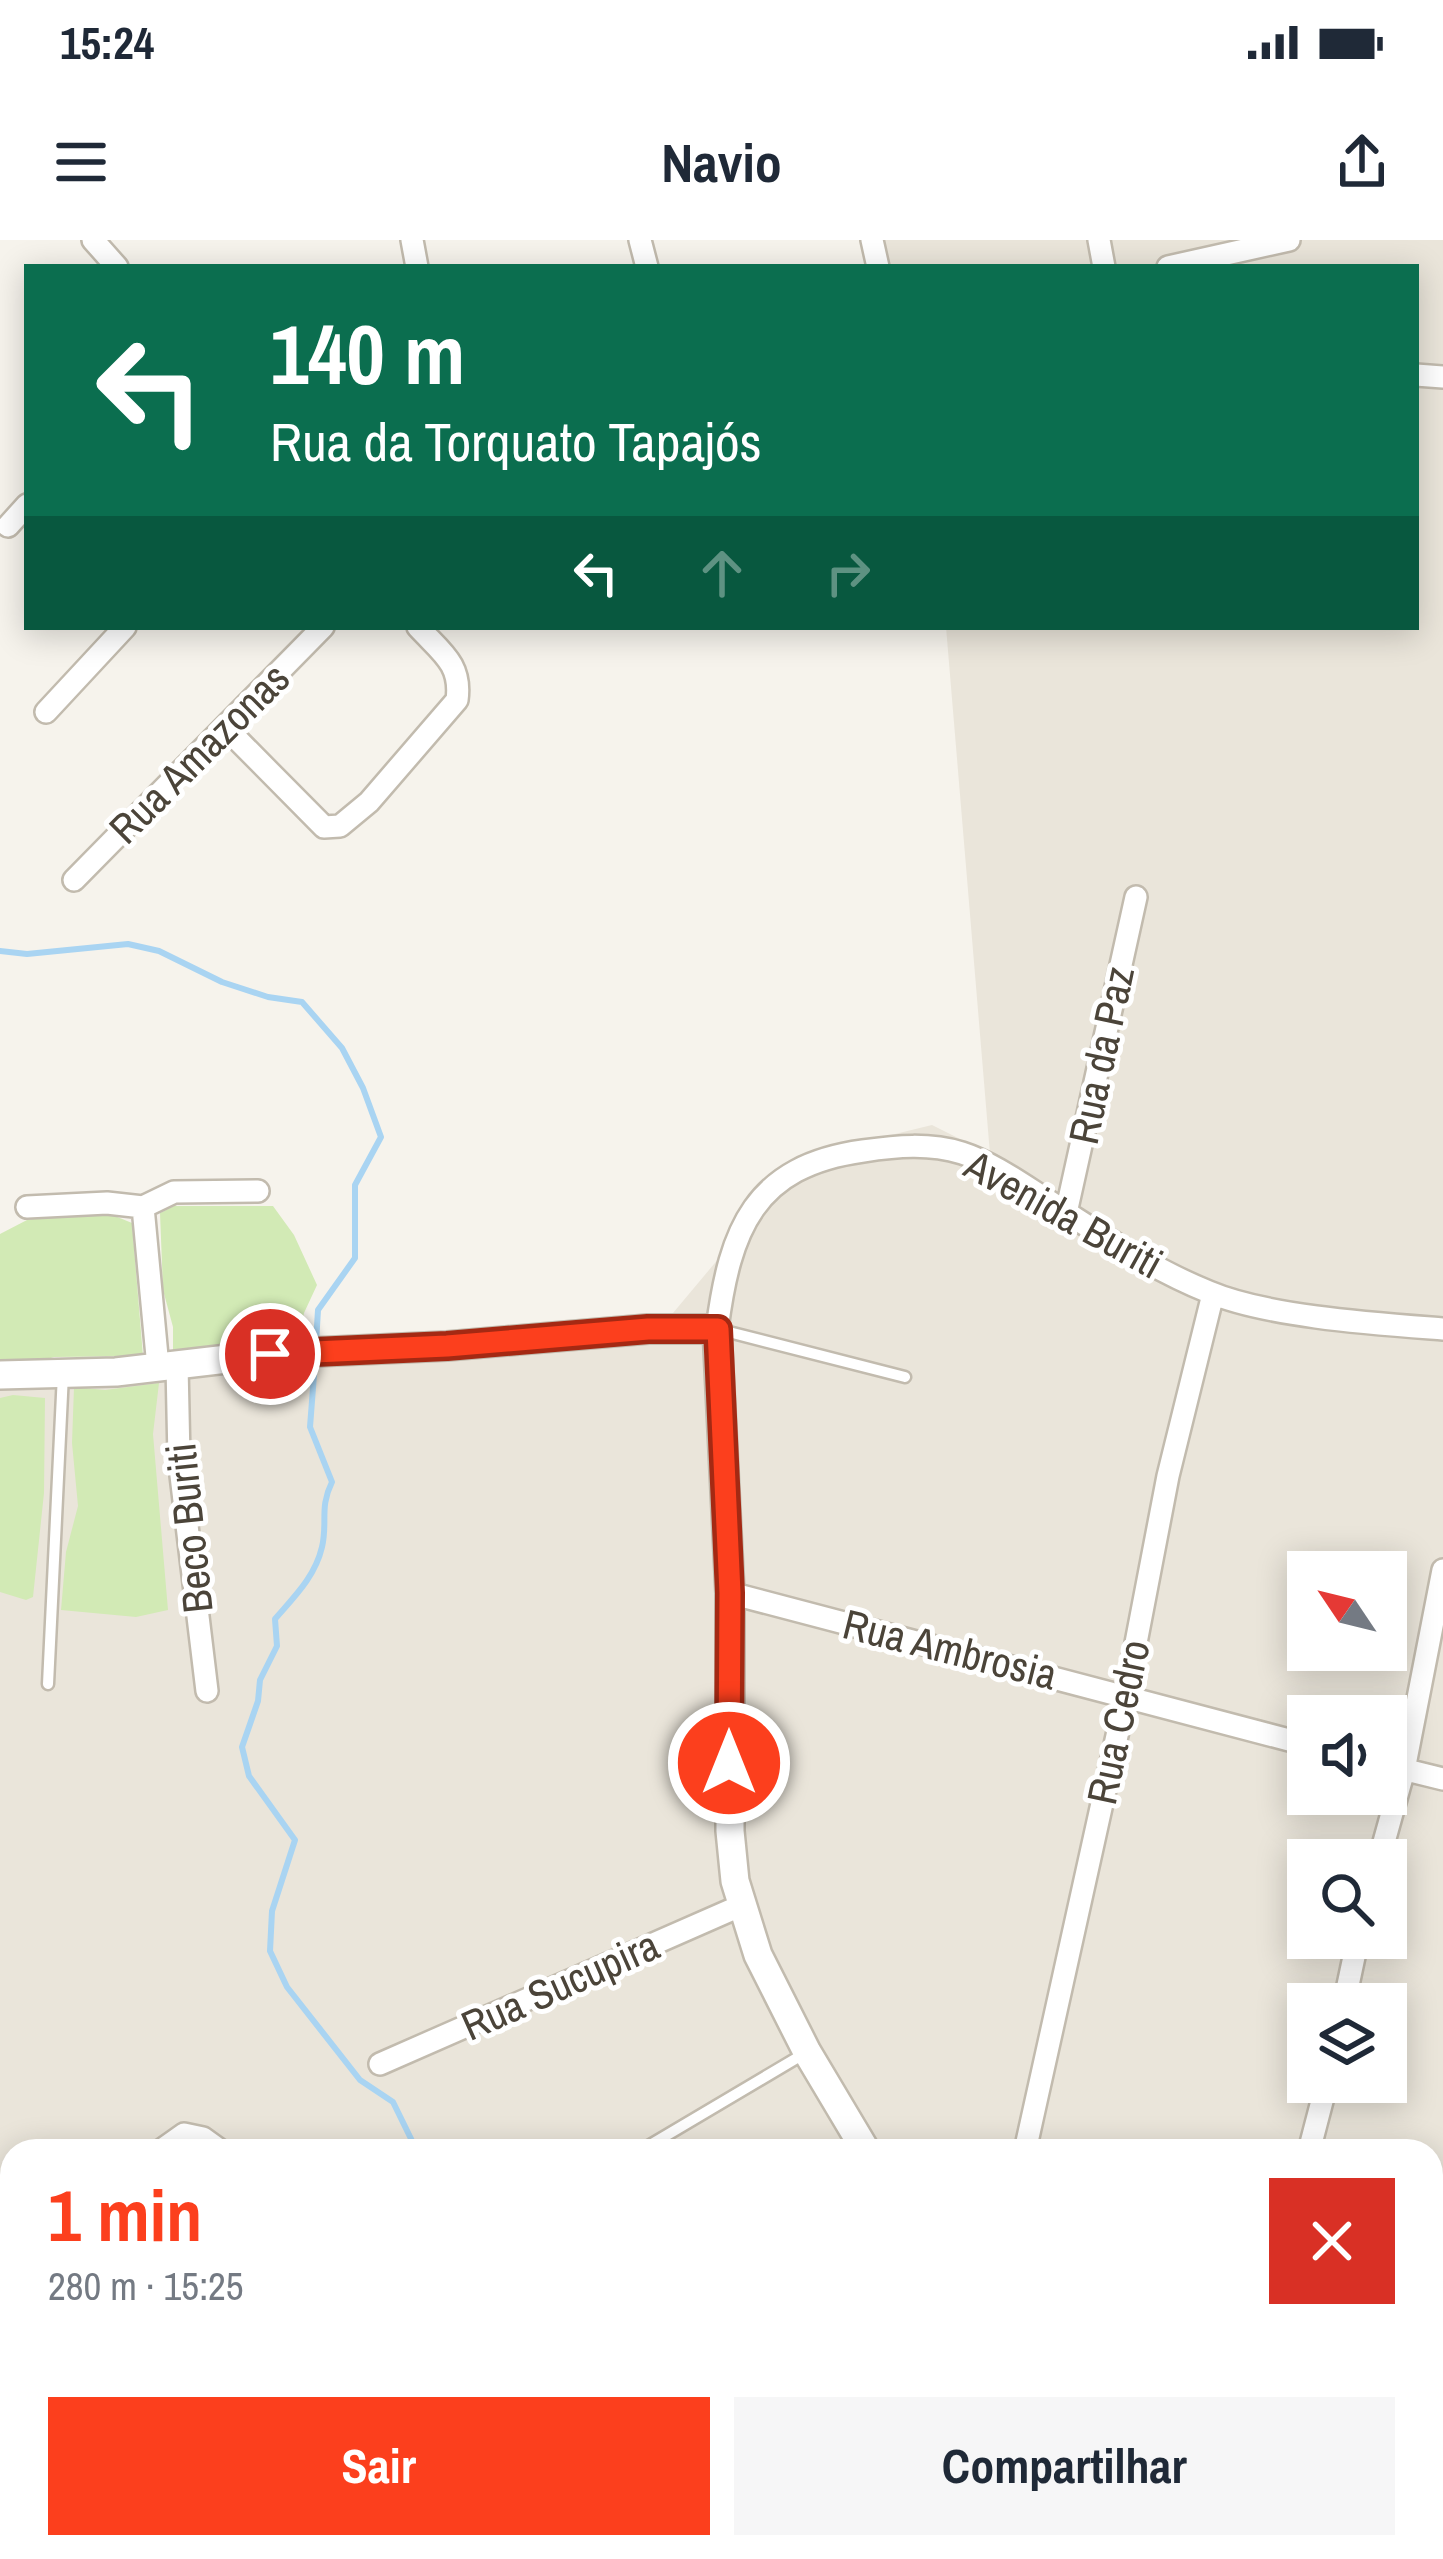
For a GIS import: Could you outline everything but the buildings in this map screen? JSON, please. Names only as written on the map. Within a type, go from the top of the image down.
[{"type":"street","points":[[93,240],[114,264]]},
{"type":"street","points":[[1194,264],[1245,258],[1289,240]]},
{"type":"street","points":[[8,526],[24,508]]},
{"type":"street","points":[[46,712],[122,630]]},
{"type":"street","name":"Rua Amazonas","points":[[74,880],[320,630]]},
{"type":"street","points":[[225,727],[324,827],[340,826],[369,802],[458,700],[460,679],[448,657],[423,632]]},
{"type":"street","name":"Rua da Paz","points":[[1066,1213],[1136,896]]},
{"type":"street","name":"Avenida Buriti","points":[[718,1329],[728,1263],[741,1228],[788,1172],[829,1156],[913,1145],[965,1154],[1143,1261],[1213,1294],[1382,1325],[1443,1328]]},
{"type":"street","points":[[27,1208],[107,1203],[143,1208],[174,1192],[258,1191]]},
{"type":"street","name":"Beco Buriti","points":[[143,1208],[168,1366],[207,1691]]},
{"type":"street","name":"Rua Cedro","points":[[1028,2139],[1126,1695],[1168,1476],[1213,1294]]},
{"type":"street","points":[[0,1375],[648,1329],[718,1329],[730,1593],[730,1844],[740,1906],[758,1955],[807,2052],[859,2139]]},
{"type":"street","points":[[1407,1718],[1443,1570]]},
{"type":"street","name":"Rua Ambrosia","points":[[730,1593],[1287,1739]]},
{"type":"street","points":[[1407,1771],[1443,1779]]},
{"type":"street","name":"Rua Sucupira","points":[[380,2064],[740,1906]]},
{"type":"street","points":[[1312,2139],[1322,2103]]},
{"type":"lane","points":[[718,1329],[905,1377]]},
{"type":"lane","points":[[48,1684],[63,1371]]},
{"type":"lane","points":[[660,2139],[807,2052]]},
{"type":"shaded area","points":[[881,240],[1443,240],[1443,2139],[0,2139],[0,1387],[673,1313],[781,1184],[854,1144],[932,1125],[990,1154],[946,630],[1419,630],[1419,264],[885,264]]},
{"type":"green space","points":[[174,1206],[273,1206],[294,1235],[317,1285],[299,1339],[173,1351],[173,1327],[163,1290],[160,1213]]},
{"type":"green space","points":[[65,1213],[110,1214],[132,1223],[143,1356],[54,1357],[27,1365],[0,1362],[0,1234],[27,1220]]},
{"type":"green space","points":[[159,1383],[153,1434],[168,1610],[136,1617],[61,1610],[66,1552],[78,1506],[72,1443],[74,1387],[105,1390]]},
{"type":"green space","points":[[0,1398],[45,1398],[44,1493],[33,1597],[26,1600],[0,1592]]},
{"type":"waterway","points":[[0,951],[27,954],[128,944],[159,951],[222,982],[302,1002],[342,1048],[381,1137],[355,1185],[355,1258],[318,1310],[316,1343]]},
{"type":"waterway","points":[[315,1362],[310,1427],[332,1482],[324,1538],[309,1577],[275,1619],[277,1646],[260,1680],[242,1747],[249,1776],[295,1840],[272,1911],[270,1951],[287,1987],[360,2080],[393,2102],[411,2139]]},
{"type":"route","points":[[270,1354],[538,1340],[648,1329],[718,1329],[730,1593],[729,1763]]}]
